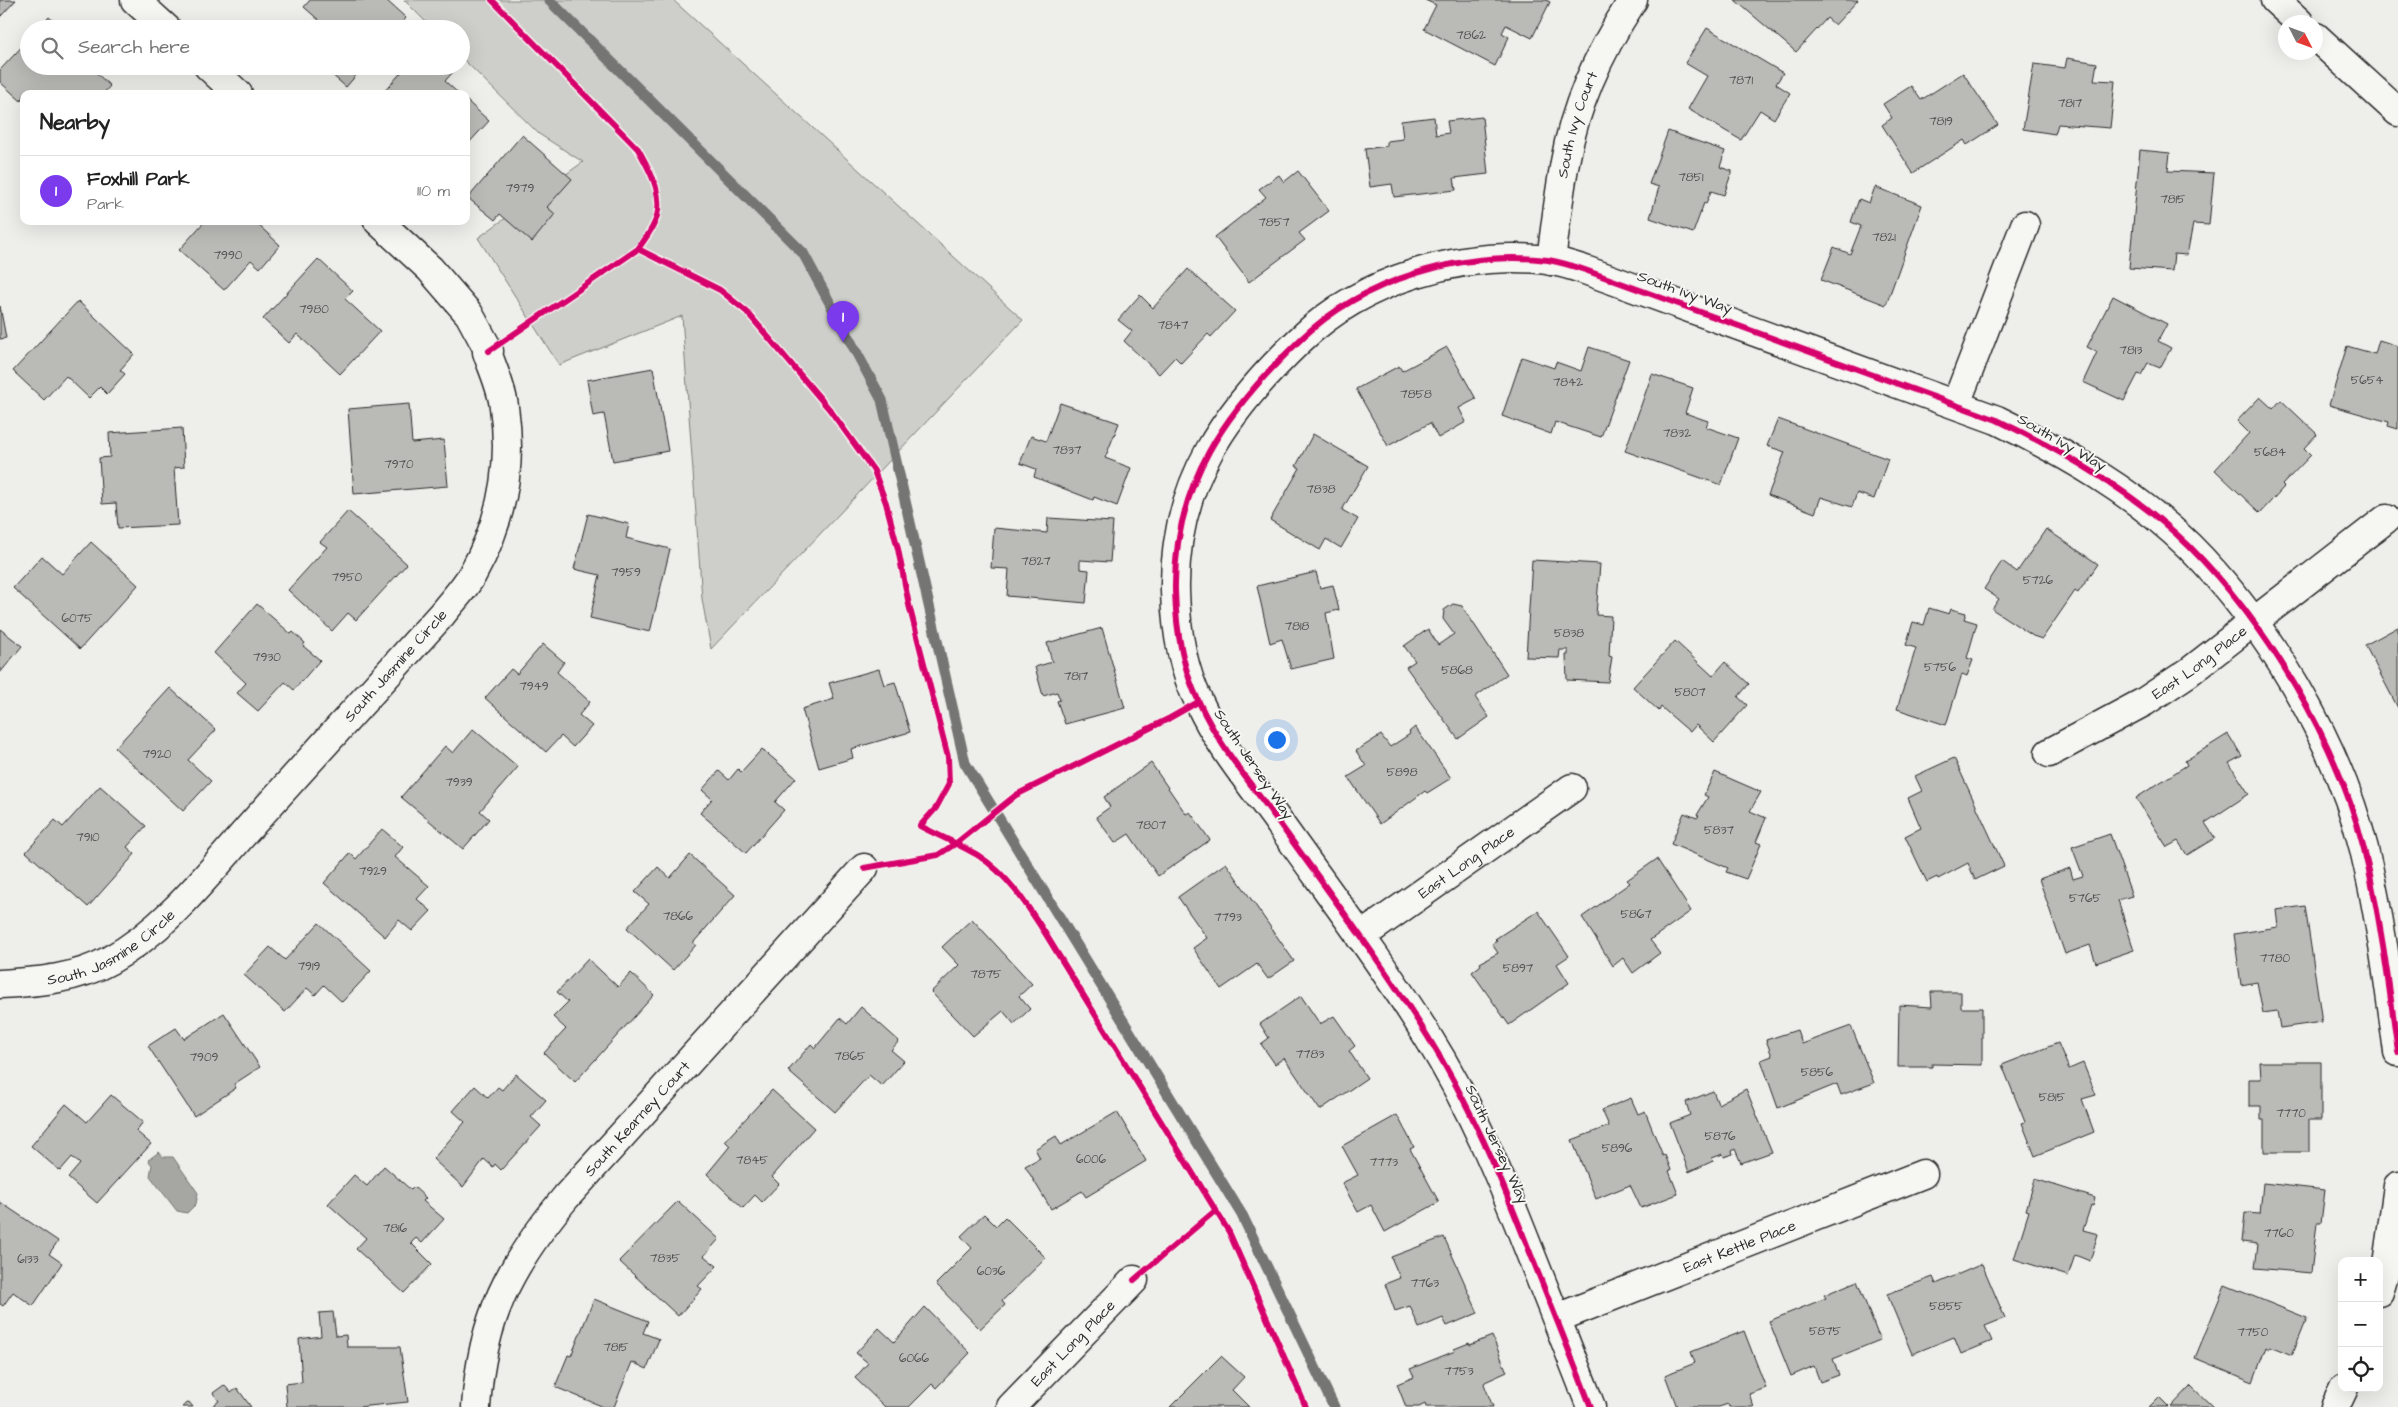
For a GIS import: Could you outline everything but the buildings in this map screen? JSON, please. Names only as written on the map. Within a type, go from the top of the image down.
[{"type":"street","points":[[135,0],[157,20]]},
{"type":"street","name":"South Ivy Court","points":[[1551,260],[1565,160],[1575,120],[1611,33],[1633,0]]},
{"type":"street","points":[[2275,0],[2291,15]]},
{"type":"street","points":[[2323,43],[2398,112]]},
{"type":"street","points":[[218,75],[234,90]]},
{"type":"street","name":"South Jasmine Circle","points":[[0,984],[26,983],[76,975],[108,961],[144,940],[191,893],[442,614],[471,576],[491,536],[503,494],[509,452],[504,405],[487,352],[489,351],[469,314],[430,269],[382,225]]},
{"type":"street","points":[[1956,404],[2025,225]]},
{"type":"street","name":"South Jersey Way","points":[[1551,260],[1512,258],[1468,261],[1430,269],[1386,284],[1342,306],[1308,332],[1289,350],[1236,410],[1207,454],[1192,487],[1180,522],[1174,563],[1175,616],[1184,663],[1198,702],[1222,743],[1360,936],[1428,1036],[1482,1133],[1591,1407]]},
{"type":"street","name":"South Ivy Way","points":[[1551,260],[1632,286],[1956,404],[2040,440],[2117,488],[2188,546],[2253,622],[2286,670],[2309,710],[2346,794],[2363,847],[2394,982],[2398,1052]]},
{"type":"street","name":"East Long Place","points":[[2049,754],[2144,702],[2182,677],[2386,519]]},
{"type":"street","name":"East Long Place","points":[[1360,936],[1572,788]]},
{"type":"street","name":"South Kearney Court","points":[[476,1407],[482,1356],[492,1317],[509,1277],[533,1237],[566,1197],[864,868]]},
{"type":"street","name":"East Kettle Place","points":[[1557,1318],[1923,1174]]},
{"type":"street","points":[[2383,1278],[2397,1200]]},
{"type":"street","name":"East Long Place","points":[[1011,1407],[1134,1280]]},
{"type":"street","points":[[2335,1407],[2342,1392]]},
{"type":"shaded area","points":[[404,0],[673,0],[1023,320],[711,649],[702,599],[682,316],[559,365],[478,238],[583,162],[539,134],[470,66],[470,20],[424,20]]},
{"type":"shaded area","points":[[159,1152],[163,1157],[173,1157],[198,1193],[196,1204],[187,1213],[177,1211],[150,1176],[152,1165],[148,1160]]},
{"type":"waterway","points":[[549,0],[803,253],[882,400],[965,763],[1242,1215],[1334,1407]]},
{"type":"cycle path","points":[[492,0],[638,149],[648,167],[658,196],[657,216],[648,235],[638,249],[720,290],[747,312],[830,410],[874,471],[886,503],[898,549],[909,605],[948,757],[949,784],[936,808],[920,826],[979,856],[999,872],[1016,891],[1045,933],[1229,1232],[1306,1407]]},
{"type":"cycle path","points":[[489,351],[638,249]]},
{"type":"cycle path","points":[[1591,1407],[1507,1195],[1471,1114],[1443,1062],[1391,981],[1215,732],[1193,689],[1181,648],[1175,591],[1177,552],[1183,516],[1194,483],[1209,452],[1227,422],[1249,394],[1300,340],[1325,319],[1353,300],[1383,285],[1415,273],[1448,265],[1482,260],[1515,258],[1548,260],[1585,270],[1997,420],[2073,460],[2145,508],[2189,546],[2218,577],[2245,611],[2272,648],[2296,686],[2317,726],[2352,808],[2364,849],[2388,975],[2398,1052]]},
{"type":"cycle path","points":[[864,868],[938,855],[955,844],[1016,795],[1198,702]]},
{"type":"cycle path","points":[[1134,1280],[1216,1210]]},
{"type":"place","name":"Foxhill Park","points":[[843,342]]}]
